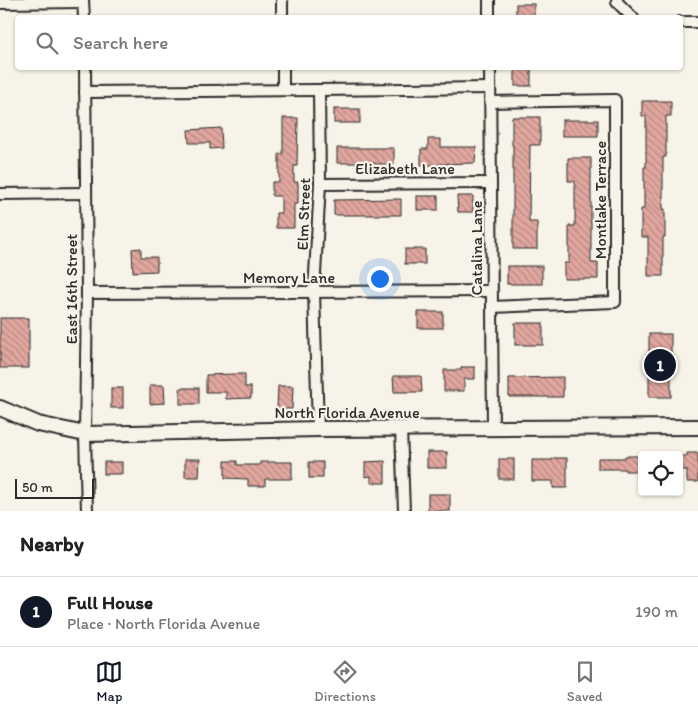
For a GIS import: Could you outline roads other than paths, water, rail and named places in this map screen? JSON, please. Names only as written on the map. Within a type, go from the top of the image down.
[{"type":"main road","name":"North Florida Avenue","points":[[0,408],[38,424],[85,434],[318,429],[698,427]]},
{"type":"street","points":[[282,0],[282,15]]},
{"type":"street","points":[[489,0],[489,15]]},
{"type":"street","points":[[617,0],[630,15]]},
{"type":"street","points":[[0,3],[83,1],[84,15]]},
{"type":"street","points":[[683,22],[698,22]]},
{"type":"street","name":"East 16th Street","points":[[84,70],[87,511]]},
{"type":"street","points":[[282,70],[283,90]]},
{"type":"street","name":"Catalina Lane","points":[[490,70],[493,428]]},
{"type":"street","points":[[85,92],[490,88]]},
{"type":"street","name":"Elm Street","points":[[318,429],[314,292],[320,184],[319,90]]},
{"type":"street","name":"Montlake Terrace","points":[[490,102],[615,100],[615,302],[492,307]]},
{"type":"street","name":"Elizabeth Lane","points":[[320,184],[490,182]]},
{"type":"street","points":[[0,194],[85,194]]},
{"type":"street","name":"Memory Lane","points":[[87,293],[491,291]]},
{"type":"street","points":[[401,430],[404,511]]},
{"type":"place","name":"Full House","points":[[660,365]]}]
